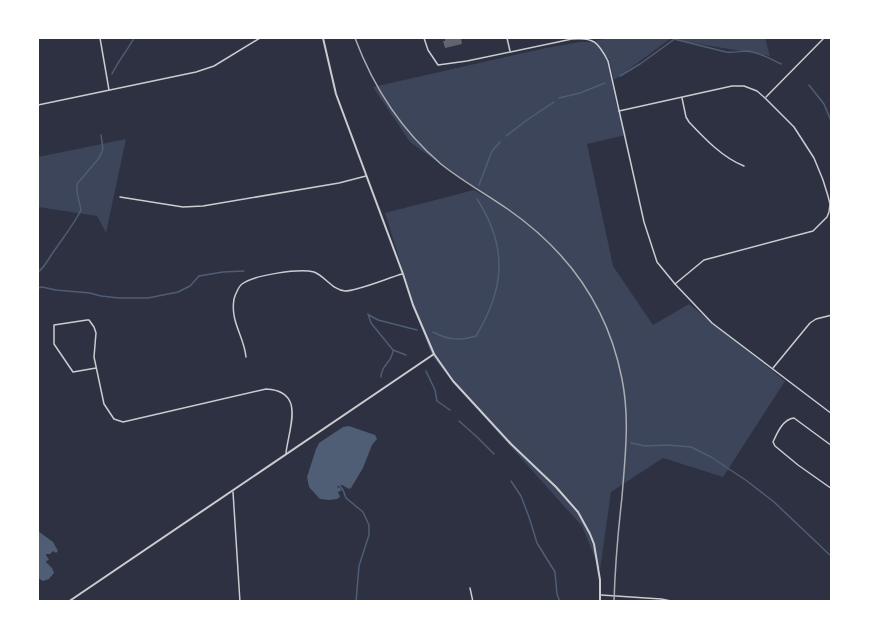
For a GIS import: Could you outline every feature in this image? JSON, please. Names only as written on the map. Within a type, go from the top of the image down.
[{"type":"street","points":[[100,38],[109,90]]},
{"type":"street","points":[[38,105],[196,72],[214,66],[260,38]]},
{"type":"street","points":[[323,38],[336,94],[413,305],[434,354],[453,381],[578,512],[594,544],[600,580],[600,602]]},
{"type":"street","points":[[424,38],[428,50],[438,65],[572,39],[593,40],[601,48],[608,61],[644,222],[657,262],[712,323],[831,414]]},
{"type":"street","points":[[507,38],[510,51]]},
{"type":"street","points":[[765,98],[824,38]]},
{"type":"street","points":[[618,111],[738,85],[751,88],[765,98],[794,127],[814,158],[828,196],[830,204],[827,217],[813,231],[704,260],[675,284]]},
{"type":"street","points":[[682,97],[689,122],[727,157],[744,166]]},
{"type":"street","points":[[120,197],[183,207],[203,206],[339,183],[367,176]]},
{"type":"street","points":[[827,217],[831,219]]},
{"type":"street","points":[[246,357],[233,315],[234,298],[241,284],[254,278],[291,271],[307,271],[320,275],[344,291],[355,290],[403,274]]},
{"type":"street","points":[[772,369],[810,323],[831,315]]},
{"type":"street","points":[[96,368],[73,372],[54,344],[54,325],[89,320],[94,327],[96,368],[104,404],[114,420],[123,422],[266,389],[278,390],[288,396],[293,412],[286,454]]},
{"type":"street","points":[[68,602],[434,354]]},
{"type":"street","points":[[831,446],[794,418],[785,422],[773,442],[798,465],[831,489]]},
{"type":"street","points":[[233,491],[240,602]]},
{"type":"street","points":[[470,588],[473,602]]},
{"type":"street","points":[[600,595],[676,602]]},
{"type":"street","points":[[631,602],[632,597]]},
{"type":"shaded area","points":[[607,38],[765,38],[770,56],[670,39],[614,80],[609,59],[603,54],[608,61],[615,99],[626,135],[587,144],[613,266],[653,325],[689,304],[785,381],[723,477],[663,458],[611,492],[600,570],[582,526],[455,385],[432,356],[385,213],[474,190],[494,201],[410,142],[373,87],[546,48]]},
{"type":"shaded area","points":[[126,139],[106,233],[97,216],[38,207],[38,157]]},
{"type":"shaded area","points":[[349,426],[375,435],[377,439],[351,488],[338,486],[342,490],[338,492],[340,497],[329,500],[320,499],[309,487],[307,477],[316,449],[319,443],[343,427]]},
{"type":"shaded area","points":[[38,531],[53,542],[58,551],[46,554],[49,560],[46,562],[54,573],[49,579],[43,581],[38,578]]},
{"type":"building","points":[[445,38],[461,38],[462,44],[445,48],[443,41]]},
{"type":"waterway","points":[[112,74],[134,38]]},
{"type":"waterway","points":[[620,76],[676,38]]},
{"type":"waterway","points":[[674,39],[726,52],[747,51],[781,64]]},
{"type":"waterway","points":[[559,98],[605,83]]},
{"type":"waterway","points":[[809,85],[824,104],[832,123]]},
{"type":"waterway","points":[[506,136],[554,102]]},
{"type":"waterway","points":[[38,272],[46,264],[81,210],[77,184],[99,158],[103,149],[101,135]]},
{"type":"waterway","points":[[479,185],[492,151],[500,142]]},
{"type":"waterway","points":[[433,332],[454,339],[476,336],[493,301],[499,268],[498,251],[494,234],[477,199]]},
{"type":"waterway","points":[[38,288],[119,298],[148,298],[178,292],[190,286],[199,276],[244,271]]},
{"type":"waterway","points":[[368,314],[371,323],[393,350],[406,355]]},
{"type":"waterway","points":[[369,315],[378,320],[417,330]]},
{"type":"waterway","points":[[381,377],[393,351]]},
{"type":"waterway","points":[[426,371],[435,390],[437,401],[450,410]]},
{"type":"waterway","points":[[459,421],[494,454]]},
{"type":"waterway","points":[[631,443],[645,446],[691,447],[711,457],[774,502],[832,557]]},
{"type":"waterway","points":[[511,481],[521,496],[537,543],[555,572],[560,602]]},
{"type":"waterway","points":[[339,485],[346,498],[363,512],[369,525],[369,535],[359,566],[356,602]]},
{"type":"railway","points":[[355,38],[370,73],[390,106],[413,137],[441,164],[531,226],[550,244],[583,283],[607,328],[622,379],[626,423],[614,602]]}]
